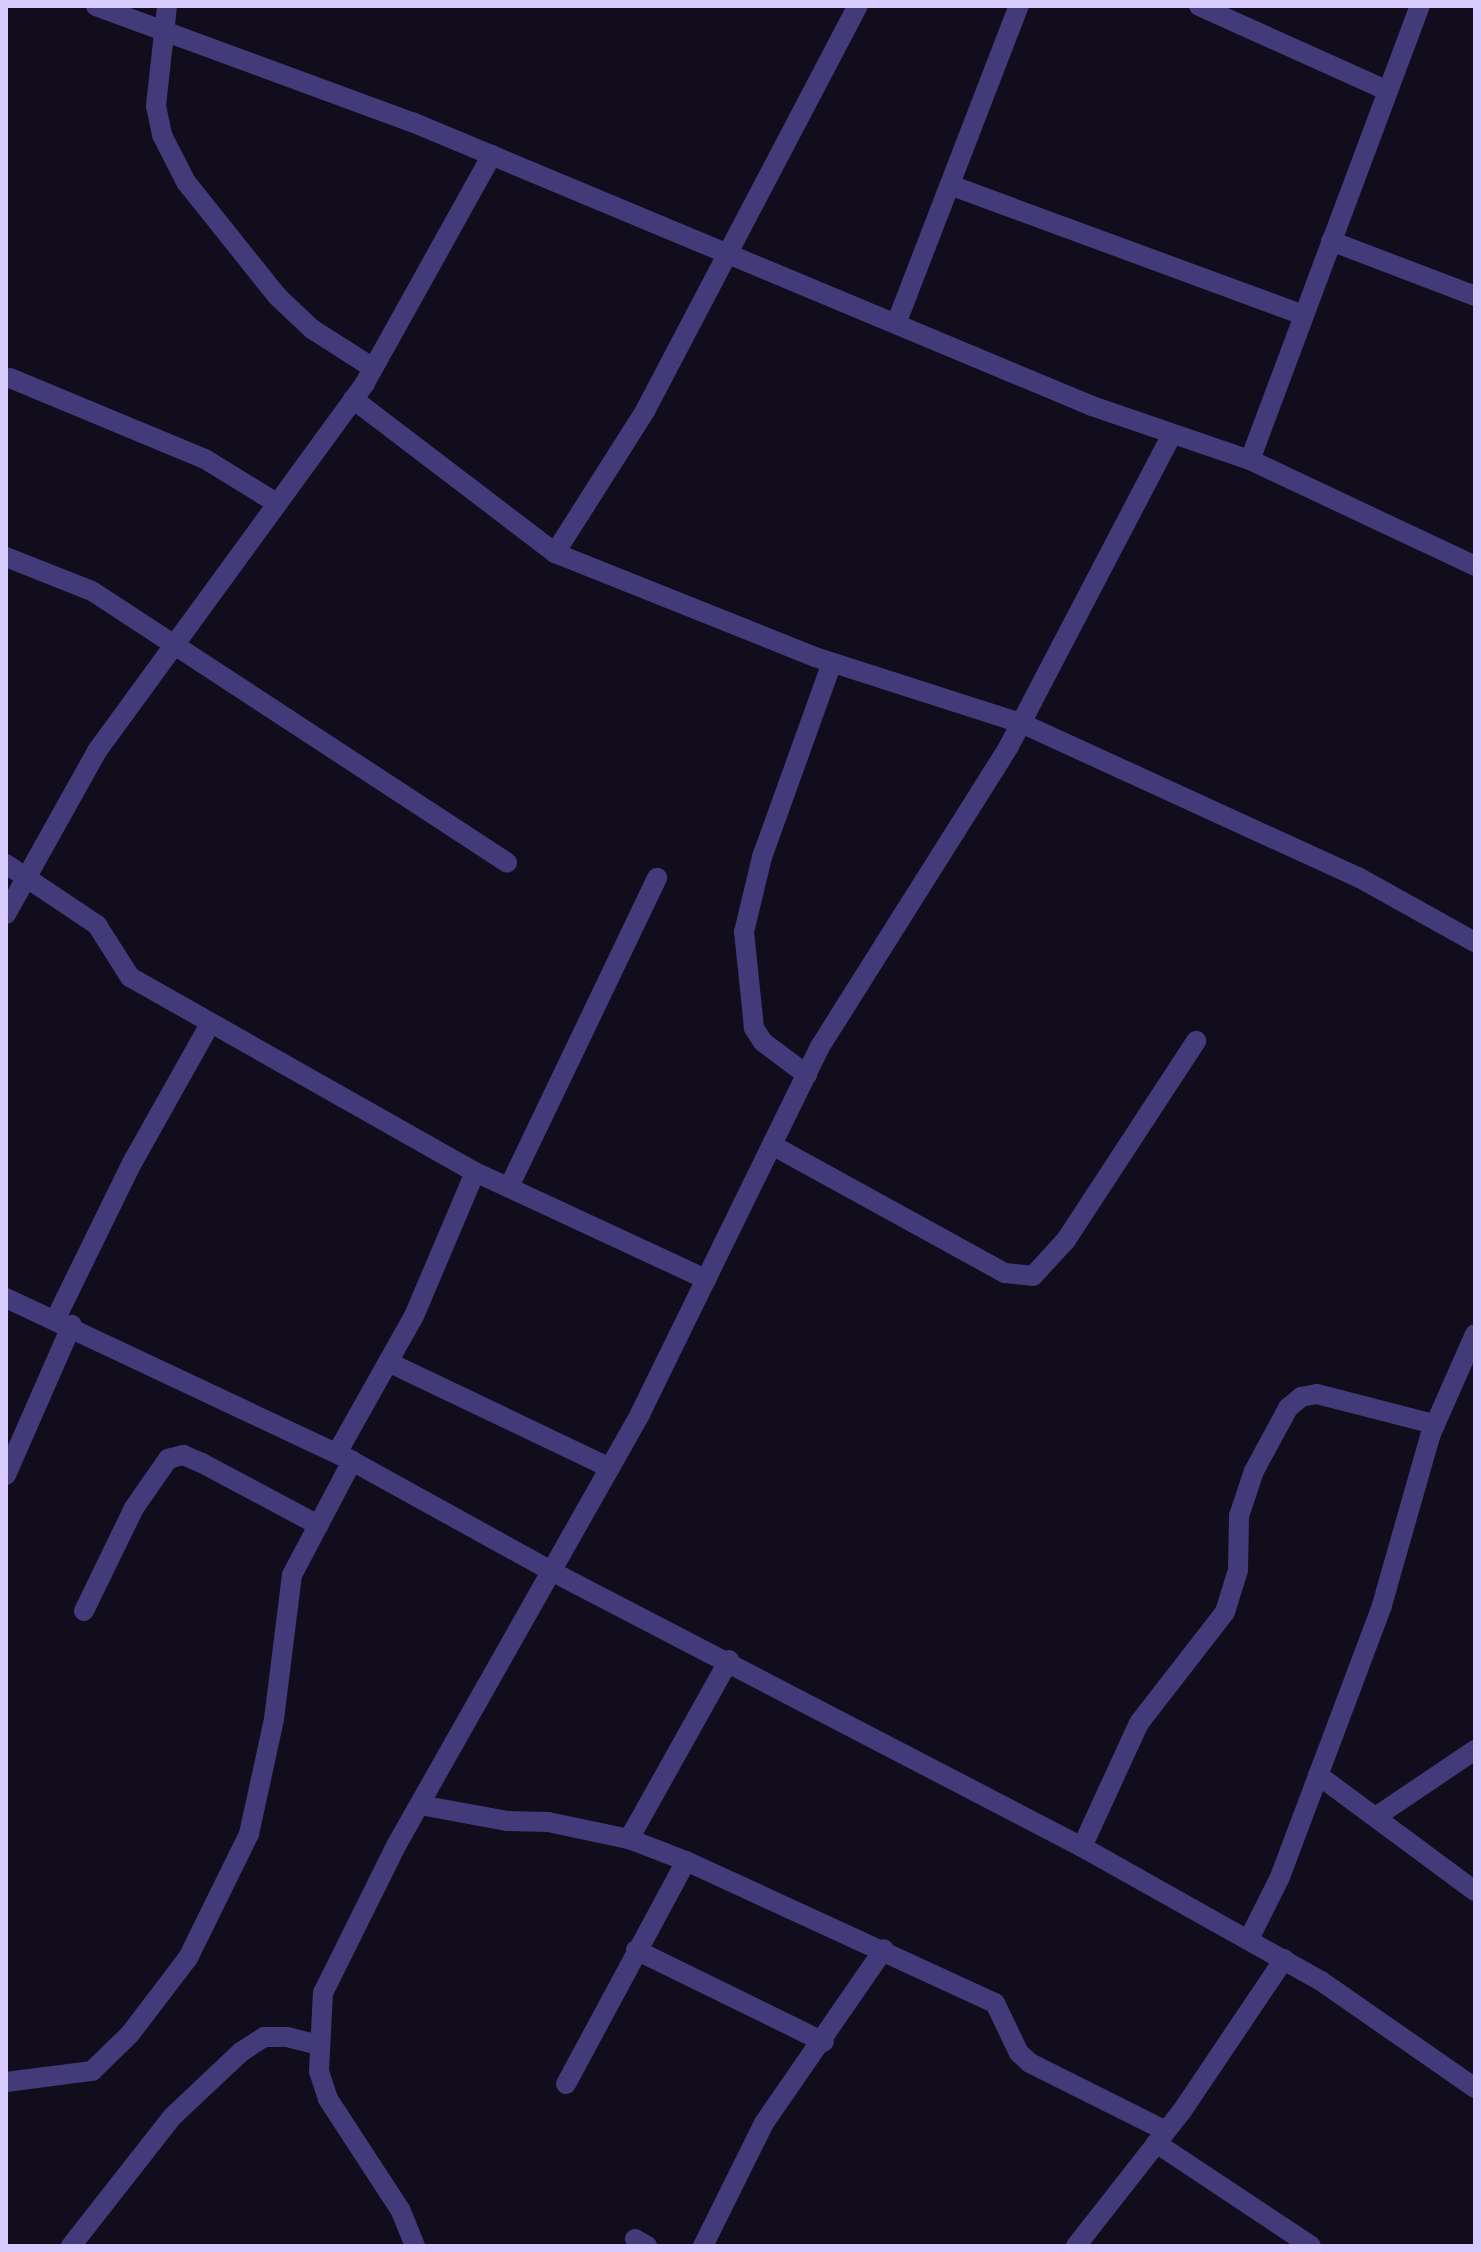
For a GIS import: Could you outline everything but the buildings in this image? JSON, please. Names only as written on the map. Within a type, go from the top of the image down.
[{"type":"street","points":[[96,6],[492,155],[896,324],[1172,434],[1250,460],[1475,566]]},
{"type":"street","points":[[167,6],[156,106],[162,135],[186,182],[277,296],[312,329],[373,368]]},
{"type":"street","points":[[555,553],[645,411],[730,255],[858,6]]},
{"type":"street","points":[[896,324],[1019,6]]},
{"type":"street","points":[[1199,6],[1388,91]]},
{"type":"street","points":[[1250,460],[1420,6]]},
{"type":"street","points":[[6,914],[97,751],[373,368],[492,155]]},
{"type":"street","points":[[950,185],[1304,315]]},
{"type":"street","points":[[1331,241],[1475,296]]},
{"type":"street","points":[[10,378],[205,459],[275,502]]},
{"type":"street","points":[[353,399],[555,553],[832,663],[1021,723],[1358,877],[1475,942]]},
{"type":"street","points":[[415,2246],[401,2211],[328,2099],[319,2071],[323,1993],[420,1805],[610,1468],[807,1075],[1021,723],[1172,434]]},
{"type":"street","points":[[6,557],[92,591],[507,863]]},
{"type":"street","points":[[807,1075],[763,1042],[754,1028],[744,932],[762,857],[832,663]]},
{"type":"street","points":[[6,864],[27,875],[97,925],[130,977],[475,1172],[706,1279]]},
{"type":"street","points":[[509,1187],[657,878]]},
{"type":"street","points":[[6,1475],[64,1322],[132,1163],[210,1024]]},
{"type":"street","points":[[772,1145],[1005,1273],[1033,1276],[1066,1240],[1196,1041]]},
{"type":"street","points":[[6,2082],[92,2071],[130,2034],[188,1958],[249,1834],[279,1688],[286,1594],[388,1362],[414,1316],[475,1172]]},
{"type":"street","points":[[6,1298],[64,1322],[345,1457],[551,1571],[729,1660],[1082,1847],[1284,1959],[1373,2014],[1475,2088]]},
{"type":"street","points":[[1249,1939],[1280,1877],[1400,1552],[1434,1424],[1475,1334]]},
{"type":"street","points":[[388,1362],[610,1468]]},
{"type":"street","points":[[1082,1847],[1139,1723],[1225,1612],[1238,1570],[1239,1516],[1254,1471],[1288,1408],[1301,1397],[1317,1394],[1434,1424]]},
{"type":"street","points":[[84,1611],[134,1508],[168,1459],[183,1455],[202,1463],[318,1525]]},
{"type":"street","points":[[629,1839],[729,1660]]},
{"type":"street","points":[[1377,1816],[1475,1750]]},
{"type":"street","points":[[1318,1775],[1475,1891]]},
{"type":"street","points":[[420,1805],[629,1839],[884,1949],[995,2003],[1019,2053],[1030,2063],[1161,2137],[1311,2246]]},
{"type":"street","points":[[566,2084],[686,1861]]},
{"type":"street","points":[[703,2246],[764,2123],[824,2042],[884,1949]]},
{"type":"street","points":[[636,1950],[824,2042]]},
{"type":"street","points":[[1076,2246],[1161,2137],[1284,1959]]},
{"type":"street","points":[[71,2246],[172,2117],[241,2052],[264,2037],[287,2037],[320,2045]]}]
